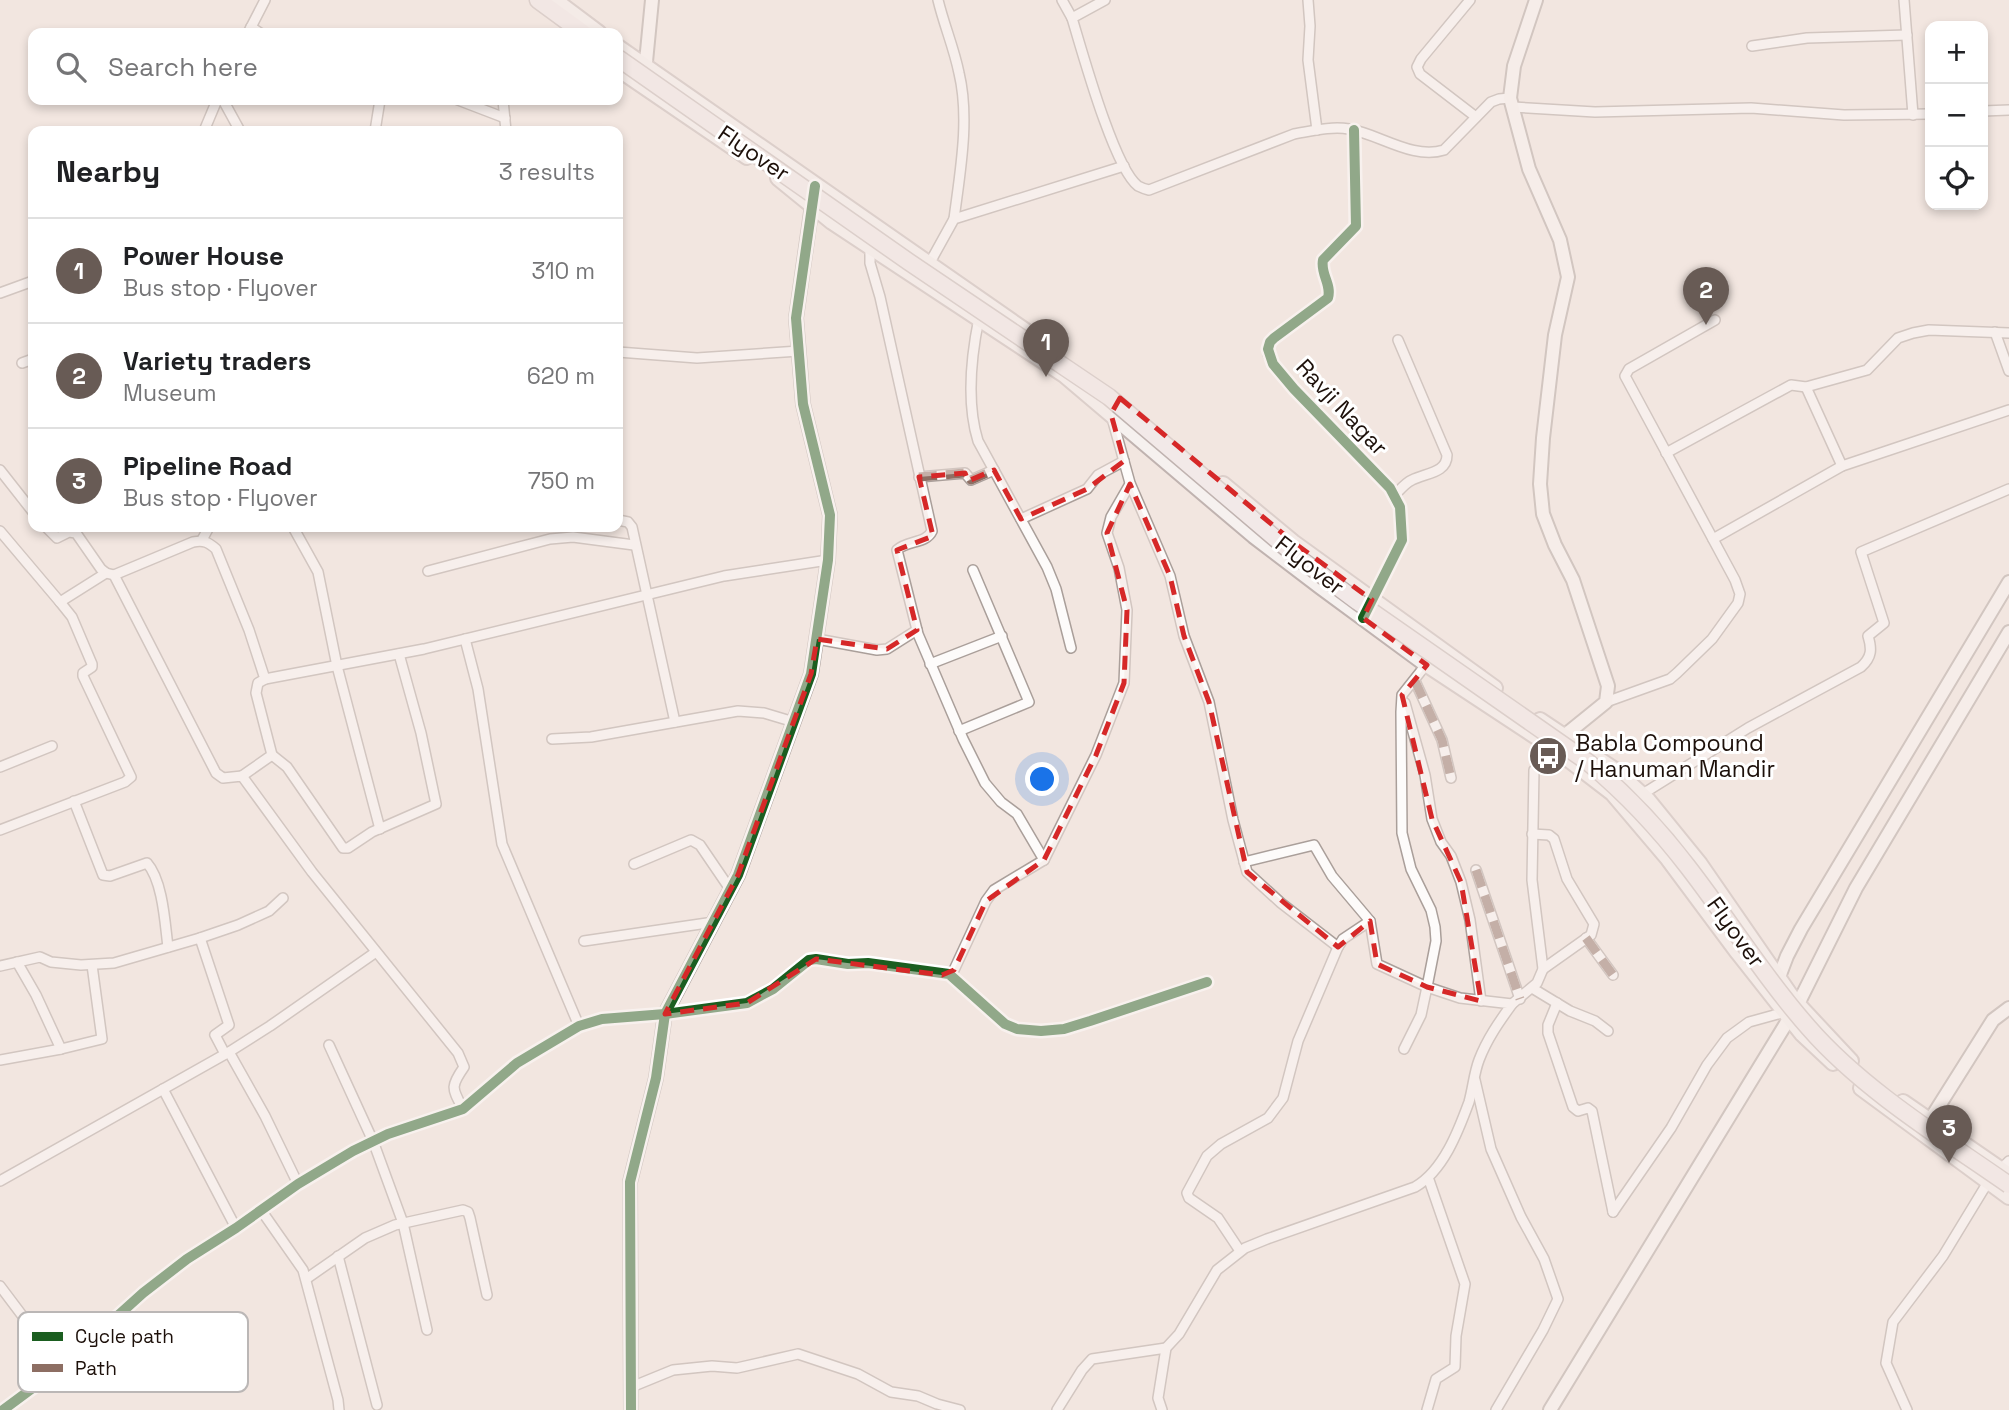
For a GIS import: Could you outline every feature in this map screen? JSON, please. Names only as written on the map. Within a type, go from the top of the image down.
[{"type":"highway","points":[[538,0],[576,28]]},
{"type":"highway","points":[[548,0],[581,28]]},
{"type":"highway","name":"Flyover","points":[[623,62],[909,262],[1109,397],[1295,555],[1357,603],[1589,763],[1623,792],[1686,864],[1810,1029],[1857,1074],[1917,1121],[2009,1185]]},
{"type":"main road","points":[[529,0],[565,28]]},
{"type":"main road","points":[[555,0],[593,28]]},
{"type":"main road","points":[[623,51],[1120,398],[1293,542],[1615,770],[1641,794],[1700,864],[1779,977],[1802,1034],[1847,1067],[2006,1168]]},
{"type":"main road","points":[[623,73],[767,170],[869,246],[1063,375],[1254,536],[1427,665],[1556,750],[1612,793],[1791,1007],[1813,1020],[1847,1067],[1877,1102],[2009,1197]]},
{"type":"street","points":[[250,28],[265,0]]},
{"type":"street","points":[[642,86],[652,0]]},
{"type":"street","points":[[920,280],[954,219],[963,142],[960,75],[938,0]]},
{"type":"street","points":[[1062,0],[1072,18],[1093,89],[1124,166],[1140,188],[1149,190],[1294,134],[1317,130],[1354,130],[1409,149],[1437,152],[1444,150],[1491,102],[1499,99],[1595,112],[1751,108],[1844,115],[1925,115]]},
{"type":"street","points":[[1072,18],[1105,0]]},
{"type":"street","points":[[1308,0],[1308,60],[1317,130]]},
{"type":"street","points":[[1470,0],[1417,67],[1427,81],[1476,117]]},
{"type":"street","points":[[1536,0],[1514,66],[1512,102],[1529,169],[1560,240],[1569,277],[1555,335],[1540,484],[1543,514],[1573,580],[1605,675],[1608,686],[1606,702]]},
{"type":"street","points":[[1904,0],[1913,116]]},
{"type":"street","points":[[1752,46],[1807,38],[1907,35]]},
{"type":"street","points":[[206,126],[215,105]]},
{"type":"street","points":[[226,105],[237,126]]},
{"type":"street","points":[[375,126],[379,105]]},
{"type":"street","points":[[471,105],[505,118]]},
{"type":"street","points":[[504,105],[506,126]]},
{"type":"street","points":[[1988,111],[2009,110]]},
{"type":"street","name":"Ravji Nagar","points":[[1354,130],[1356,226],[1323,260],[1322,266],[1330,289],[1328,298],[1270,342],[1268,354],[1294,389],[1395,495]]},
{"type":"street","points":[[954,219],[1124,166]]},
{"type":"street","points":[[631,1410],[630,1182],[656,1078],[665,1014],[742,863],[811,674],[817,639],[828,560],[830,515],[803,404],[796,318],[815,186]]},
{"type":"street","points":[[876,227],[869,246],[870,263],[932,531],[931,536],[900,546],[897,555],[917,630],[959,731],[985,783],[1017,814],[1044,860]]},
{"type":"street","points":[[0,293],[28,283]]},
{"type":"street","points":[[984,302],[971,368],[974,427],[978,441],[1047,567],[1056,589],[1071,648]]},
{"type":"street","points":[[1162,1410],[1158,1398],[1166,1348],[1179,1334],[1217,1270],[1240,1251],[1266,1239],[1429,1180],[1457,1130],[1490,1036],[1516,1002],[1537,983],[1542,970],[1532,880],[1534,770],[1556,750],[1564,736],[1606,702],[1670,679],[1712,639],[1738,603],[1739,588],[1625,378],[1626,373],[1715,320]]},
{"type":"street","points":[[1666,453],[1778,391],[1797,384],[1806,387],[1867,370],[1877,363],[1898,338],[1929,330],[2009,333]]},
{"type":"street","points":[[1995,332],[2009,371]]},
{"type":"street","points":[[1363,618],[1402,540],[1402,521],[1395,495],[1406,484],[1441,469],[1447,461],[1447,455],[1398,340]]},
{"type":"street","points":[[623,352],[698,358],[799,351]]},
{"type":"street","points":[[22,363],[28,361]]},
{"type":"street","points":[[1806,387],[1842,466]]},
{"type":"street","points":[[1120,398],[1111,414],[1130,484],[1170,576],[1184,636],[1209,702],[1233,820],[1247,872],[1281,903],[1338,947]]},
{"type":"street","points":[[1713,540],[1842,466],[2009,410]]},
{"type":"street","points":[[1021,519],[1087,489],[1098,475],[1124,461]]},
{"type":"street","points":[[0,470],[28,506]]},
{"type":"street","points":[[919,477],[965,473],[971,480],[994,470]]},
{"type":"street","points":[[949,974],[954,970],[986,901],[994,890],[1044,860],[1097,755],[1124,682],[1127,610],[1119,568],[1107,533],[1111,517],[1130,484]]},
{"type":"street","points":[[1641,794],[1748,728],[1861,667],[1869,660],[1871,652],[1868,636],[1884,623],[1861,552],[2009,489]]},
{"type":"street","points":[[623,522],[630,524],[675,722]]},
{"type":"street","points":[[0,531],[72,617],[92,664],[83,676],[131,777],[125,782],[0,830]]},
{"type":"street","points":[[51,532],[57,538],[67,532]]},
{"type":"street","points":[[75,532],[101,569],[110,574],[216,773],[223,778],[242,776],[272,755]]},
{"type":"street","points":[[202,540],[206,532]]},
{"type":"street","points":[[296,532],[318,572],[337,666],[380,829]]},
{"type":"street","points":[[428,571],[550,539],[573,537],[634,545]]},
{"type":"street","points":[[60,602],[110,574],[202,540],[209,542],[216,549],[224,566],[265,679]]},
{"type":"street","points":[[399,654],[421,733],[436,804],[380,829],[348,848],[340,846],[287,767],[272,755],[255,688],[265,679],[399,654],[724,576],[828,560]]},
{"type":"street","points":[[959,731],[1029,702],[973,570]]},
{"type":"street","points":[[1779,977],[1801,929],[2009,582]]},
{"type":"street","points":[[817,639],[877,650],[887,649],[917,630]]},
{"type":"street","points":[[1550,1410],[1791,1007],[1856,888],[2009,632]]},
{"type":"street","points":[[930,664],[1002,636]]},
{"type":"street","points":[[465,639],[478,689],[502,844],[579,1026]]},
{"type":"street","points":[[1405,1049],[1420,1015],[1436,940],[1431,910],[1411,869],[1402,834],[1402,695],[1438,647]]},
{"type":"street","points":[[1415,681],[1442,740],[1451,778]]},
{"type":"street","points":[[1402,695],[1425,775],[1432,819],[1461,881],[1470,920],[1481,1001]]},
{"type":"street","points":[[552,739],[591,737],[738,711],[764,713],[794,722]]},
{"type":"street","points":[[0,767],[52,746]]},
{"type":"street","points":[[242,776],[312,872],[458,1053],[464,1067],[453,1089],[463,1109]]},
{"type":"street","points":[[75,801],[103,875],[110,876],[147,863],[152,868],[160,893],[169,947]]},
{"type":"street","points":[[1532,834],[1549,835],[1554,839],[1567,879],[1594,924],[1591,934],[1542,970]]},
{"type":"street","points":[[634,864],[691,840],[700,845],[730,889]]},
{"type":"street","points":[[1244,863],[1314,845],[1332,876],[1370,920],[1377,964],[1427,988],[1460,998],[1516,1002]]},
{"type":"street","points":[[1476,870],[1516,1002]]},
{"type":"street","points":[[0,966],[40,957],[51,962],[92,965],[114,963],[239,925],[269,911],[284,898]]},
{"type":"street","points":[[1240,1251],[1218,1218],[1187,1194],[1207,1156],[1221,1144],[1268,1118],[1283,1098],[1298,1041],[1338,947],[1343,939],[1370,920]]},
{"type":"street","points":[[584,941],[713,922]]},
{"type":"street","points":[[1586,938],[1613,975]]},
{"type":"street","points":[[200,939],[229,1025],[215,1035],[265,1116],[298,1184]]},
{"type":"street","points":[[0,1181],[227,1053],[376,952]]},
{"type":"street","points":[[121,1312],[187,1259],[298,1184],[373,1141],[463,1109],[517,1063],[579,1026],[602,1019],[747,1003],[773,989],[809,960],[816,959],[949,974],[1005,1024],[1017,1029],[1041,1031],[1064,1029],[1207,982]]},
{"type":"street","points":[[17,962],[61,1049]]},
{"type":"street","points":[[0,1060],[102,1039],[92,965]]},
{"type":"street","points":[[1532,988],[1595,1021],[1608,1031]]},
{"type":"street","points":[[1557,1003],[1548,1032],[1573,1107],[1578,1111],[1588,1108],[1592,1111],[1613,1212],[1671,1128],[1707,1065],[1727,1038],[1749,1022],[1778,1014],[1791,1007]]},
{"type":"street","points":[[1921,1134],[1993,1020],[2009,1008]]},
{"type":"street","points":[[329,1045],[373,1141],[402,1223],[427,1330]]},
{"type":"street","points":[[1475,1078],[1491,1149],[1521,1217],[1544,1259],[1558,1299],[1496,1410]]},
{"type":"street","points":[[163,1089],[236,1228]]},
{"type":"street","points":[[1907,1410],[1886,1363],[1893,1322],[1943,1256],[1988,1182],[2006,1168]]},
{"type":"street","points":[[1427,1410],[1436,1379],[1455,1367],[1456,1336],[1465,1283],[1429,1180]]},
{"type":"street","points":[[261,1210],[292,1251],[306,1279],[339,1410]]},
{"type":"street","points":[[306,1279],[365,1238],[402,1223],[458,1210],[468,1212],[487,1295]]},
{"type":"street","points":[[338,1256],[377,1405]]},
{"type":"street","points":[[0,1286],[20,1312]]},
{"type":"street","points":[[1057,1410],[1092,1359],[1166,1348]]},
{"type":"street","points":[[629,1388],[673,1370],[712,1366],[737,1368],[798,1354],[858,1374],[891,1392],[918,1396],[960,1410]]},
{"type":"street","points":[[3,1410],[27,1392]]},
{"type":"highlighted area","points":[[1120,398],[1293,542],[1372,600],[1363,618],[1427,665],[1402,695],[1432,819],[1461,882],[1481,1001],[1427,987],[1377,964],[1370,921],[1338,947],[1247,872],[1209,702],[1184,636],[1170,576],[1130,484],[1107,533],[1127,610],[1124,683],[1096,755],[1044,860],[986,901],[954,970],[942,975],[816,959],[747,1003],[665,1014],[738,875],[811,674],[817,639],[887,649],[917,630],[897,550],[933,536],[919,477],[965,473],[968,481],[994,470],[1021,519],[1087,489],[1124,461],[1111,414]]},
{"type":"marked path","points":[[919,477],[965,473],[971,480],[994,470]]},
{"type":"marked path","points":[[1415,681],[1442,740],[1451,778]]},
{"type":"marked path","points":[[1476,870],[1520,999]]},
{"type":"marked path","points":[[1586,938],[1613,975]]},
{"type":"cycle path","points":[[1354,130],[1356,226],[1323,260],[1328,298],[1274,338],[1268,349],[1273,364],[1390,488],[1400,507],[1402,540],[1363,618]]},
{"type":"cycle path","points":[[631,1410],[630,1182],[656,1078],[665,1014],[738,875],[811,674],[828,560],[830,515],[803,404],[796,318],[815,186]]},
{"type":"cycle path","points":[[122,1312],[187,1259],[298,1184],[353,1151],[388,1134],[463,1109],[517,1063],[579,1026],[602,1019],[747,1003],[773,989],[809,960],[816,959],[949,974],[1005,1024],[1017,1029],[1041,1031],[1064,1029],[1207,982]]},
{"type":"cycle path","points":[[3,1410],[27,1392]]},
{"type":"place","name":"Variety traders","points":[[1706,325]]},
{"type":"place","name":"Power House","points":[[1046,377]]},
{"type":"place","name":"Babla Compound / Hanuman Mandir","points":[[1548,756]]},
{"type":"place","name":"Pipeline Road","points":[[1949,1163]]}]
